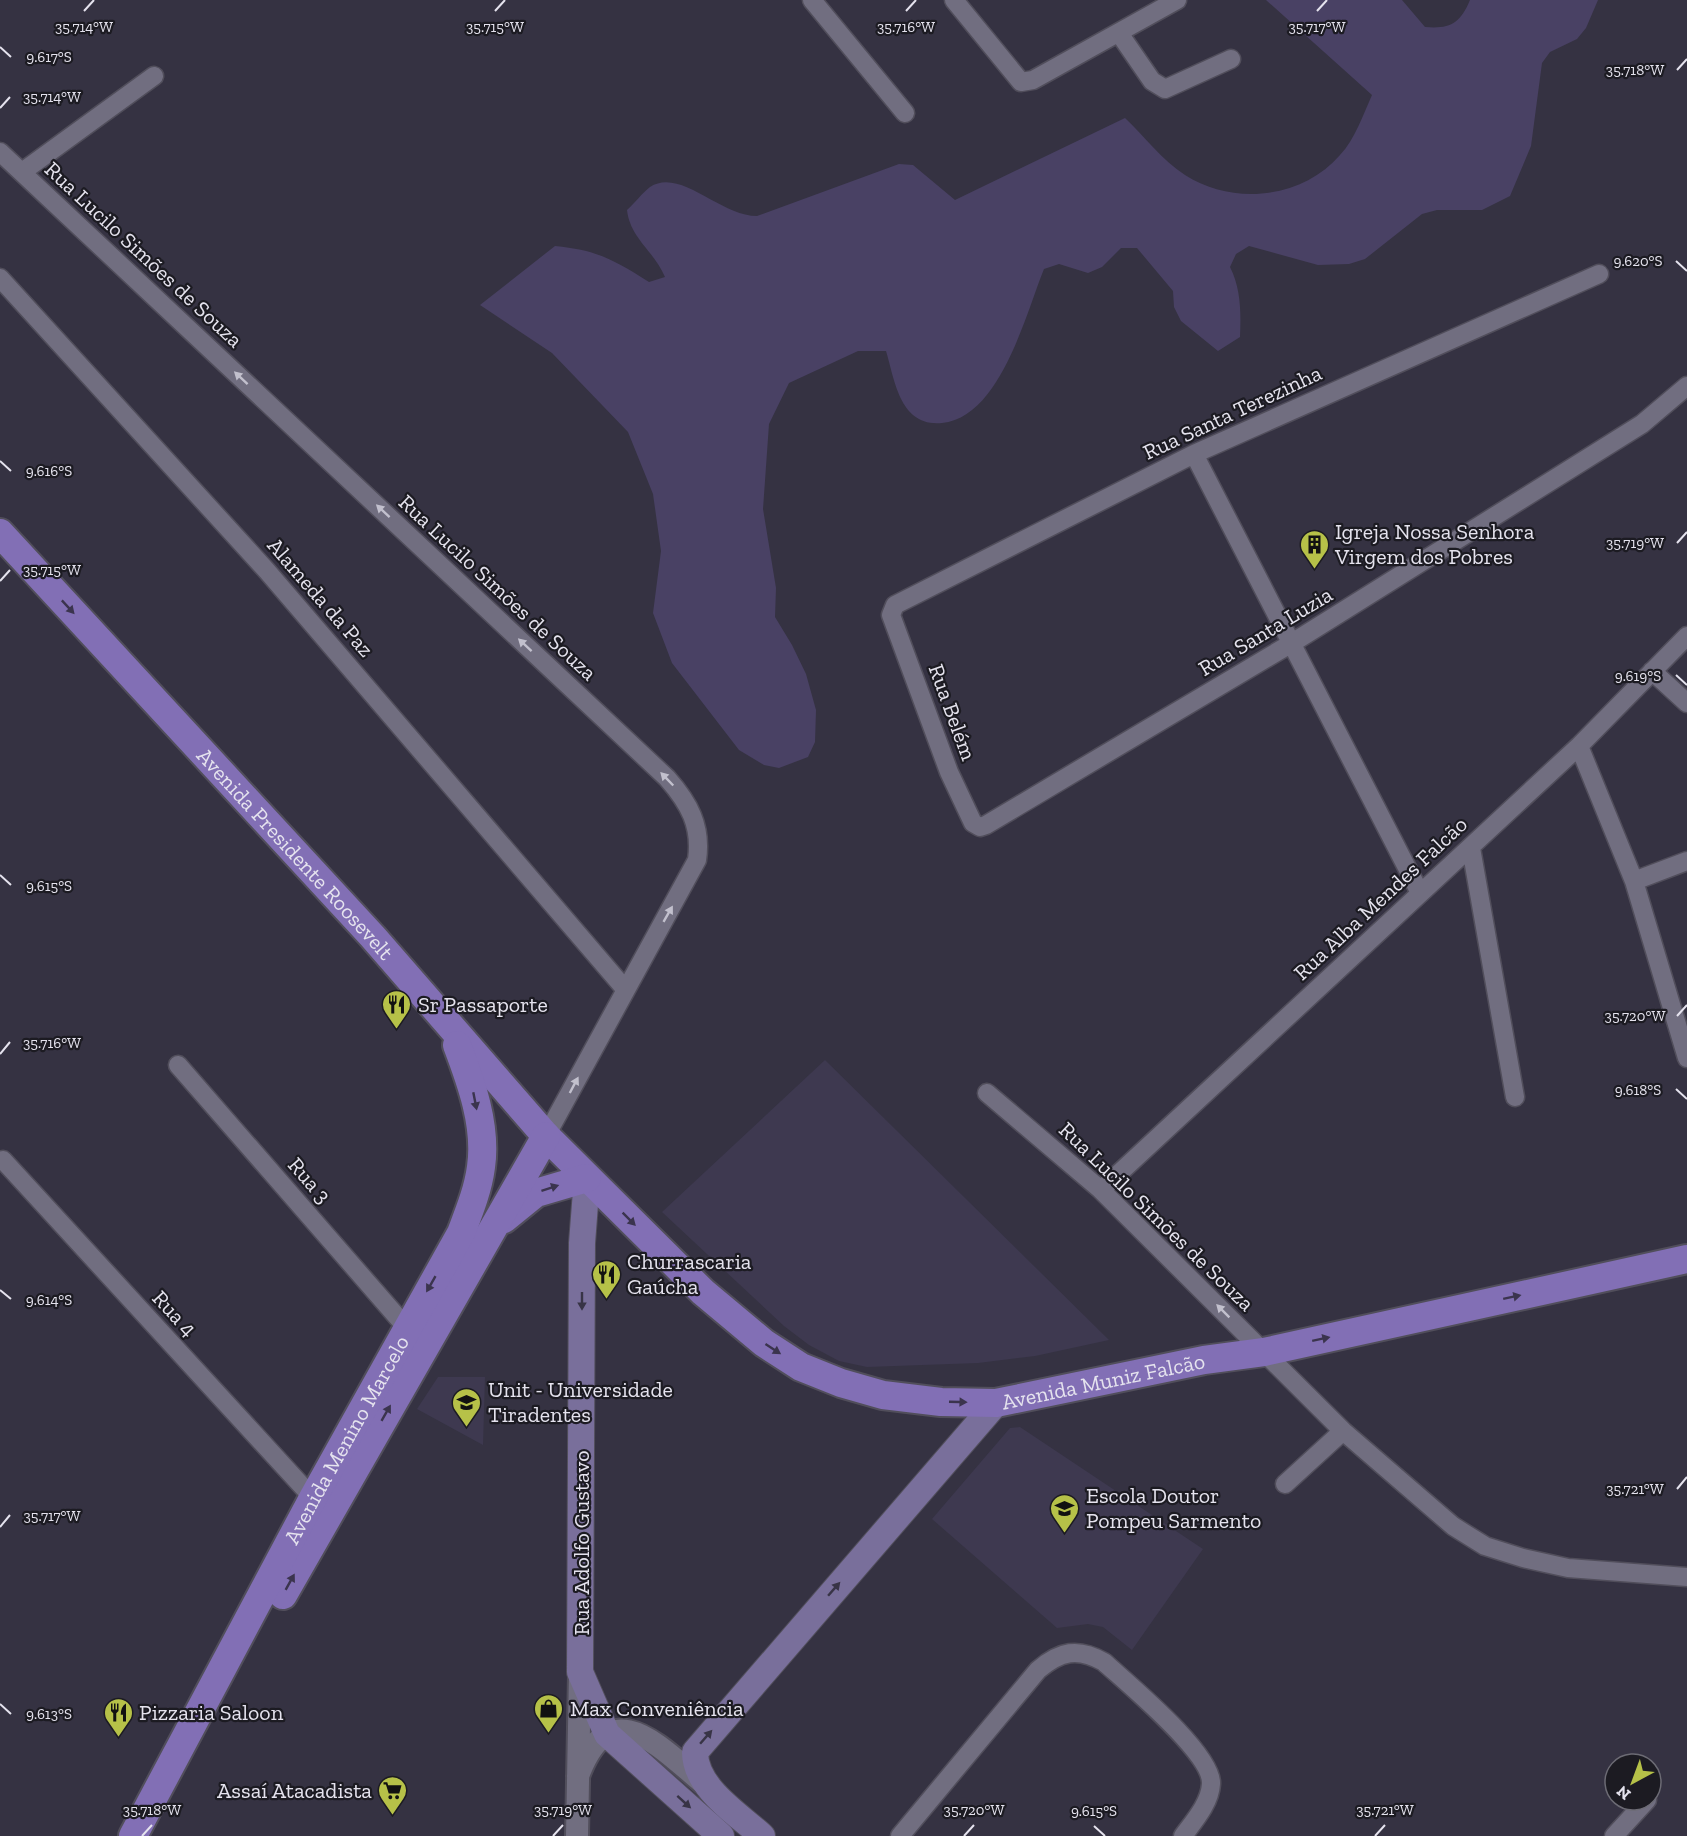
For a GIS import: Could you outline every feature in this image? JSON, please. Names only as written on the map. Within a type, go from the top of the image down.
[{"type":"main road","name":"Avenida Presidente Roosevelt","points":[[0,533],[373,937],[546,1136],[587,1178]]},
{"type":"main road","name":"Avenida Menino Marcelo","points":[[133,1836],[406,1327],[461,1233],[475,1195],[482,1165],[480,1126],[472,1083],[450,1026]]},
{"type":"main road","name":"Avenida Menino Marcelo","points":[[150,1836],[208,1727],[487,1235],[546,1136]]},
{"type":"main road","points":[[487,1235],[510,1212],[536,1193],[587,1178]]},
{"type":"main road","name":"Avenida Muniz Falcão","points":[[587,1178],[703,1292],[764,1343],[801,1367],[841,1383],[883,1395],[941,1402],[996,1403],[1204,1360],[1264,1352],[1687,1259]]},
{"type":"main road","name":"Rua Adolfo Gustavo","points":[[580,1672],[582,1254],[587,1178]]},
{"type":"main road","points":[[762,1836],[709,1788],[695,1760],[699,1745],[996,1403]]},
{"type":"main road","points":[[580,1672],[606,1734],[721,1836]]},
{"type":"street","points":[[812,0],[905,113]]},
{"type":"street","points":[[954,0],[1021,82],[1033,80],[1119,33],[1169,2]]},
{"type":"street","points":[[1119,33],[1152,81],[1165,89],[1231,59]]},
{"type":"street","points":[[22,172],[154,76]]},
{"type":"street","name":"Rua Lucilo Simões de Souza","points":[[0,152],[650,762],[687,801],[698,828],[700,844],[697,860],[546,1136]]},
{"type":"street","name":"Rua Santa Terezinha","points":[[892,607],[1194,454],[1599,274]]},
{"type":"street","name":"Alameda da Paz","points":[[0,278],[267,570],[625,989]]},
{"type":"street","name":"Rua Santa Luzia","points":[[980,827],[1292,643],[1642,424],[1687,386]]},
{"type":"street","points":[[1194,454],[1420,893]]},
{"type":"street","name":"Rua Belém","points":[[892,607],[891,615],[949,772],[973,823],[980,827]]},
{"type":"street","name":"Rua Alba Mendes Falcão","points":[[1101,1190],[1579,746],[1687,636]]},
{"type":"street","points":[[1652,671],[1687,703]]},
{"type":"street","points":[[1579,746],[1634,881],[1687,1058]]},
{"type":"street","points":[[1471,848],[1515,1097]]},
{"type":"street","points":[[1634,881],[1687,861]]},
{"type":"street","name":"Rua 3","points":[[178,1065],[406,1327]]},
{"type":"street","name":"Rua Lucilo Simões de Souza","points":[[987,1093],[1101,1190],[1343,1431],[1453,1526],[1485,1546],[1523,1558],[1568,1568],[1687,1578]]},
{"type":"street","name":"Rua 4","points":[[3,1160],[313,1498]]},
{"type":"street","points":[[1285,1484],[1343,1431]]},
{"type":"street","points":[[900,1836],[1038,1670],[1052,1658],[1065,1652],[1091,1654],[1104,1662],[1193,1746],[1208,1769],[1212,1781],[1210,1792],[1183,1836]]},
{"type":"street","name":"Rua Adolfo Gustavo","points":[[577,1836],[580,1672]]},
{"type":"street","points":[[578,1776],[585,1756],[606,1734],[625,1728],[637,1732],[709,1788]]},
{"type":"street","points":[[1614,1836],[1636,1812]]},
{"type":"shaded area","points":[[1266,0],[1402,0],[1425,27],[1441,27],[1458,20],[1470,0],[1598,0],[1586,28],[1577,39],[1550,52],[1542,63],[1531,146],[1510,196],[1482,210],[1437,210],[1422,214],[1365,259],[1349,264],[1318,265],[1249,246],[1236,254],[1230,267],[1240,301],[1240,337],[1218,351],[1181,321],[1174,307],[1173,291],[1137,248],[1121,248],[1102,267],[1088,273],[1059,264],[1044,269],[1008,361],[995,384],[980,403],[962,417],[942,423],[917,418],[902,400],[886,351],[858,351],[789,383],[769,424],[763,509],[776,588],[775,617],[806,674],[816,710],[815,742],[808,757],[779,768],[764,765],[739,750],[672,663],[653,613],[661,551],[653,494],[628,432],[552,353],[480,305],[555,246],[582,250],[605,257],[649,282],[665,277],[637,237],[627,210],[650,187],[662,183],[674,183],[687,187],[729,209],[757,216],[899,164],[913,165],[955,200],[1125,118],[1169,162],[1185,175],[1204,185],[1245,194],[1287,189],[1324,170],[1340,155],[1354,134],[1372,95]]},
{"type":"shaded area","points":[[825,1060],[1109,1340],[1035,1356],[978,1363],[867,1367],[839,1361],[809,1345],[784,1326],[662,1212]]},
{"type":"shaded area","name":"Unit - Universidade Tiradentes","points":[[438,1377],[485,1377],[483,1445],[417,1409]]},
{"type":"shaded area","name":"Escola Doutor Pompeu Sarmento","points":[[1020,1427],[1203,1549],[1132,1650],[1103,1627],[1088,1624],[1057,1628],[932,1519],[1010,1428]]},
{"type":"place","name":"Igreja Nossa Senhora Virgem dos Pobres","points":[[1314,570]]},
{"type":"place","name":"Sr Passaporte","points":[[397,1030]]},
{"type":"place","name":"Churrascaria Gaúcha","points":[[606,1300]]},
{"type":"place","name":"Unit - Universidade Tiradentes","points":[[467,1428]]},
{"type":"place","name":"Escola Doutor Pompeu Sarmento","points":[[1065,1534]]},
{"type":"place","name":"Max Conveniência","points":[[549,1734]]},
{"type":"place","name":"Pizzaria Saloon","points":[[118,1738]]},
{"type":"place","name":"Assaí Atacadista","points":[[393,1816]]}]
